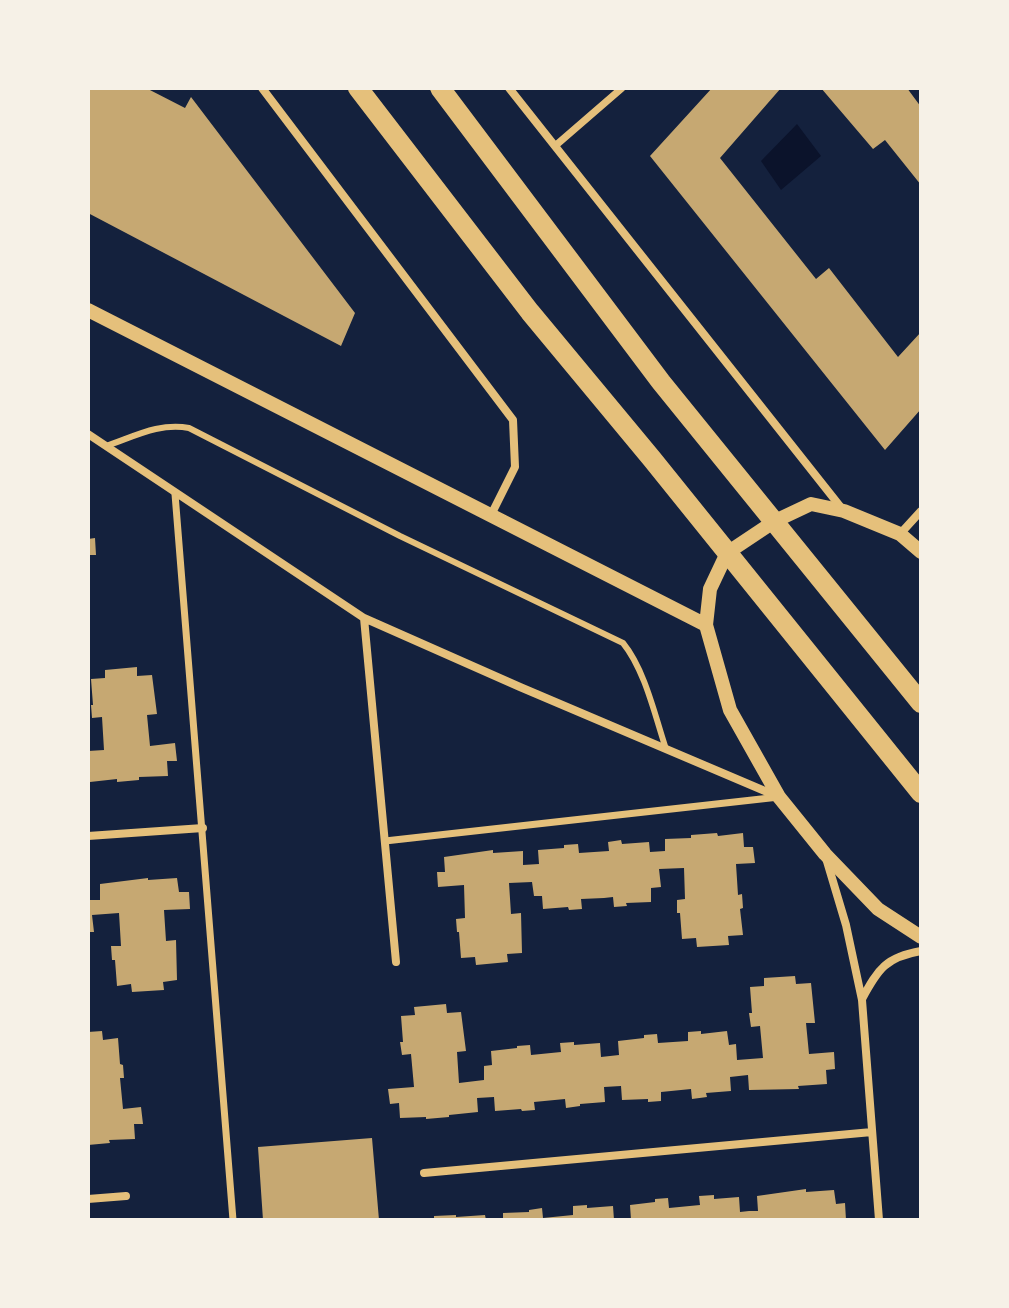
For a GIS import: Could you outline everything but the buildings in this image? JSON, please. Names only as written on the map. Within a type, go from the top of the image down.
[{"type":"main road","points":[[358,88],[530,312],[921,793]]},
{"type":"main road","points":[[440,88],[661,382],[921,703]]},
{"type":"street","points":[[262,88],[513,420],[515,467],[491,515]]},
{"type":"street","points":[[509,88],[844,511]]},
{"type":"street","points":[[555,146],[622,88]]},
{"type":"street","points":[[88,310],[706,625]]},
{"type":"street","points":[[88,434],[364,618],[779,797]]},
{"type":"street","points":[[175,494],[233,1220]]},
{"type":"street","points":[[921,552],[900,534],[844,511],[811,504],[775,521],[727,553],[710,589],[706,625],[730,710],[779,797],[825,854],[878,909],[921,937]]},
{"type":"street","points":[[900,534],[921,511]]},
{"type":"street","points":[[364,618],[396,962]]},
{"type":"street","points":[[385,841],[779,797]]},
{"type":"street","points":[[88,836],[203,828]]},
{"type":"street","points":[[825,854],[846,925],[862,1000],[879,1220]]},
{"type":"street","points":[[862,1000],[876,973],[897,957],[921,951]]},
{"type":"street","points":[[424,1173],[872,1132]]},
{"type":"street","points":[[88,1199],[126,1196]]},
{"type":"lane","points":[[106,446],[159,427],[176,425],[189,428],[400,536],[623,643],[639,670],[666,749]]},
{"type":"water","points":[[797,124],[821,156],[781,190],[761,161]]}]
